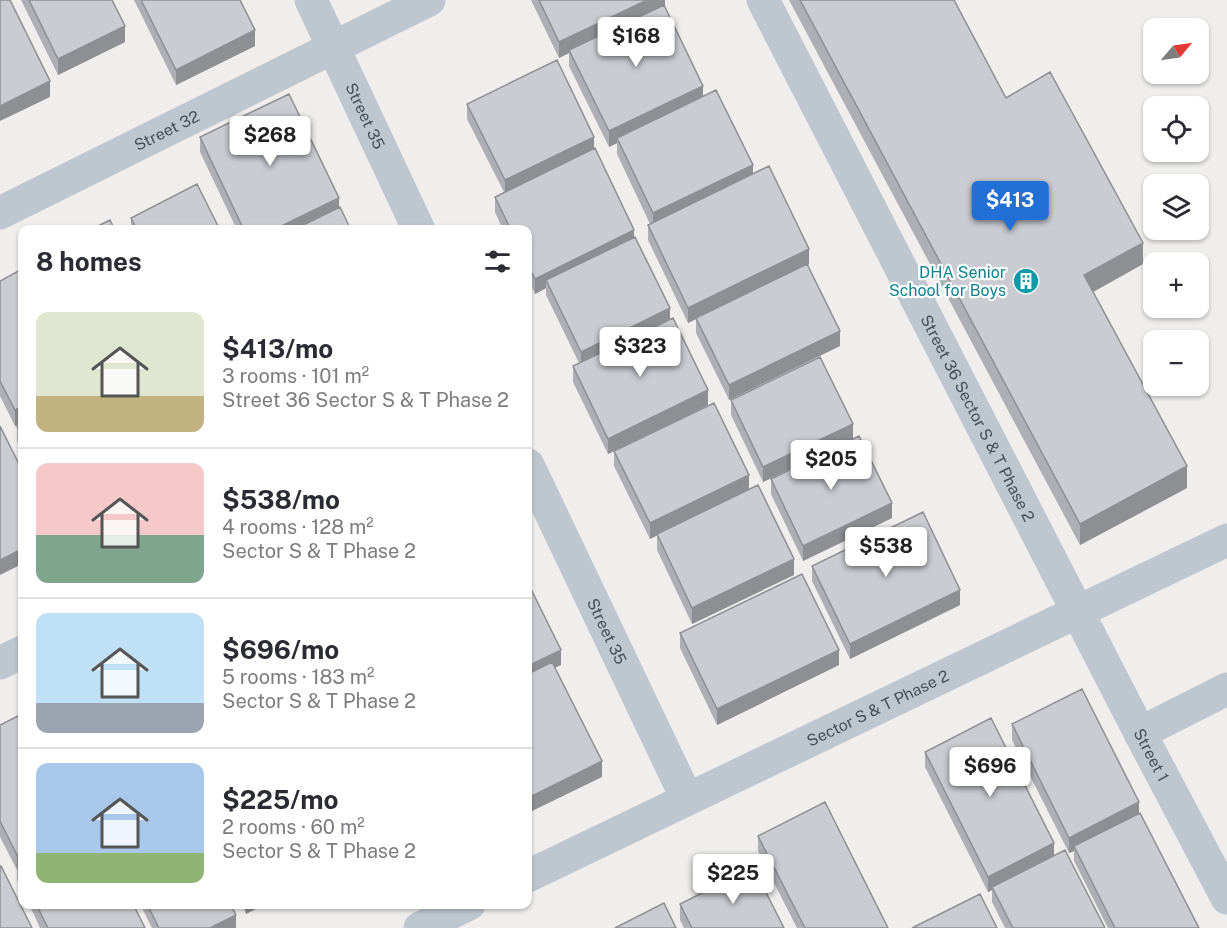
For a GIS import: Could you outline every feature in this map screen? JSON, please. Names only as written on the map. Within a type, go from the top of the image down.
[{"type":"street","name":"Street 35","points":[[311,0],[417,225]]},
{"type":"street","name":"Street 32","points":[[0,213],[429,0]]},
{"type":"street","name":"Street 36 Sector S & T Phase 2","points":[[763,0],[1077,610]]},
{"type":"street","name":"Street 35","points":[[532,473],[687,799]]},
{"type":"street","name":"Sector S & T Phase 2","points":[[532,874],[1077,610],[1227,540]]},
{"type":"street","name":"Street 1","points":[[1077,610],[1227,898]]},
{"type":"street","points":[[0,663],[18,654]]},
{"type":"street","points":[[1140,734],[1227,689]]},
{"type":"street","points":[[420,928],[459,909]]},
{"type":"building","points":[[0,0],[10,0],[50,81],[0,106]]},
{"type":"building","points":[[29,0],[112,0],[125,26],[58,59]]},
{"type":"building","points":[[141,0],[240,0],[255,30],[176,70]]},
{"type":"building","points":[[539,0],[647,0],[559,42]]},
{"type":"building","name":"DHA Senior School for Boys","points":[[800,0],[954,0],[1006,98],[1050,72],[1143,243],[1084,275],[1143,384],[1143,396],[1149,396],[1187,466],[1080,524]]},
{"type":"building","points":[[664,5],[703,86],[609,131],[569,50]]},
{"type":"building","points":[[557,60],[594,137],[505,180],[467,104]]},
{"type":"building","points":[[716,90],[753,165],[653,213],[617,138]]},
{"type":"building","points":[[289,94],[339,198],[283,225],[242,225],[200,137]]},
{"type":"building","points":[[595,148],[634,230],[535,279],[532,273],[532,225],[509,225],[495,197]]},
{"type":"building","points":[[769,166],[809,249],[688,308],[648,225]]},
{"type":"building","points":[[197,184],[218,225],[134,225],[131,218]]},
{"type":"building","points":[[340,207],[349,225],[303,225]]},
{"type":"building","points":[[110,220],[112,225],[100,225]]},
{"type":"building","points":[[635,237],[670,308],[581,352],[546,280]]},
{"type":"building","points":[[807,264],[840,331],[729,385],[696,318]]},
{"type":"building","points":[[18,271],[18,409],[15,410],[0,381],[0,281]]},
{"type":"building","points":[[673,318],[708,390],[608,439],[573,366]]},
{"type":"building","points":[[820,357],[853,424],[763,467],[731,400]]},
{"type":"building","points":[[714,403],[749,475],[650,523],[614,451]]},
{"type":"building","points":[[0,426],[18,462],[18,551],[0,560]]},
{"type":"building","points":[[859,436],[892,503],[803,546],[771,479]]},
{"type":"building","points":[[758,485],[794,559],[692,608],[657,534]]},
{"type":"building","points":[[923,512],[960,590],[850,644],[812,566]]},
{"type":"building","points":[[802,574],[839,650],[717,709],[680,633]]},
{"type":"building","points":[[532,591],[561,650],[532,664]]},
{"type":"building","points":[[552,662],[602,761],[532,796],[532,672]]},
{"type":"building","points":[[1082,689],[1139,802],[1069,838],[1012,724]]},
{"type":"building","points":[[18,716],[17,855],[0,821],[0,725]]},
{"type":"building","points":[[991,718],[1054,843],[988,877],[925,752]]},
{"type":"building","points":[[825,802],[888,928],[805,928],[758,836]]},
{"type":"building","points":[[1140,813],[1199,928],[1115,928],[1074,846]]},
{"type":"building","points":[[1065,850],[1105,928],[1013,928],[992,887]]},
{"type":"building","points":[[1,866],[18,900],[18,909],[22,909],[32,928],[0,928]]},
{"type":"building","points":[[753,867],[784,928],[692,928],[680,904]]},
{"type":"building","points":[[980,894],[997,928],[912,928]]},
{"type":"building","points":[[664,903],[676,928],[615,928]]},
{"type":"building","points":[[38,909],[136,909],[145,928],[48,928]]},
{"type":"building","points":[[150,909],[233,909],[236,915],[210,928],[159,928]]},
{"type":"place","name":"DHA Senior School for Boys","points":[[1026,281]]}]
